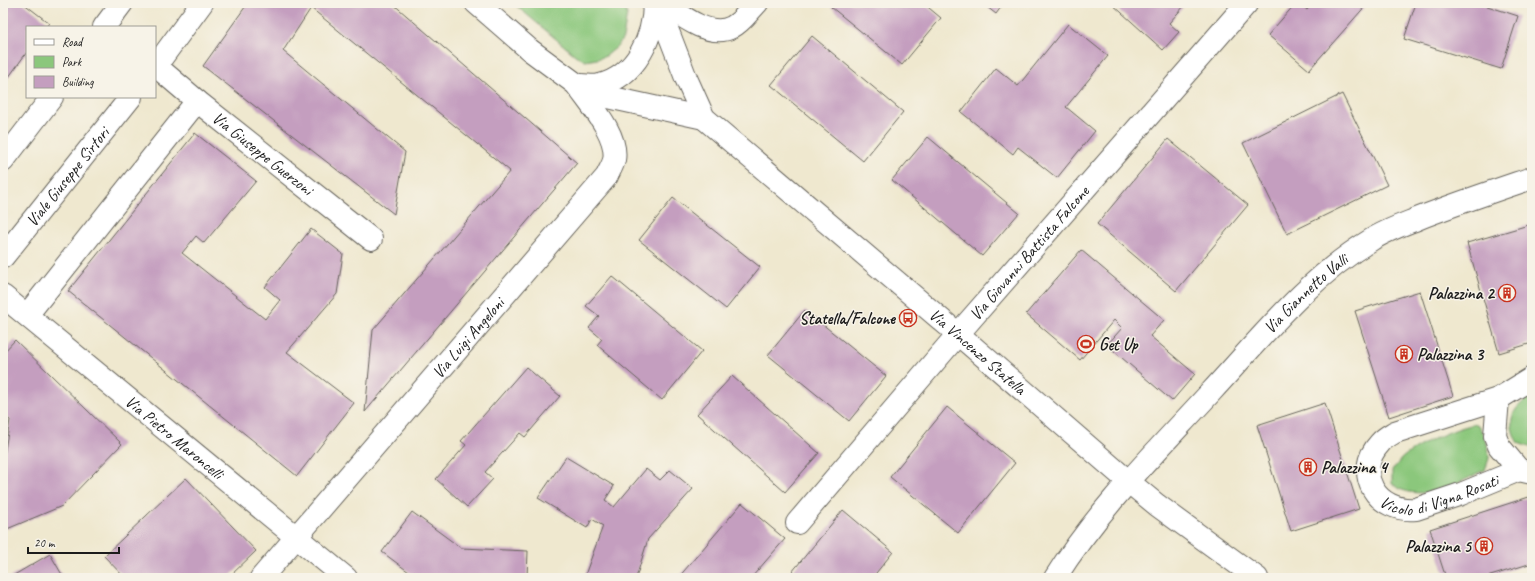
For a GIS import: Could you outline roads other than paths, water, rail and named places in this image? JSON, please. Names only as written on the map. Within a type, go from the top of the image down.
[{"type":"street","points":[[105,26],[122,3]]},
{"type":"street","points":[[156,65],[202,3]]},
{"type":"street","points":[[476,3],[530,50],[576,84],[608,97],[704,118]]},
{"type":"street","points":[[576,84],[598,86],[613,80],[631,66],[639,57],[647,41],[656,3]]},
{"type":"street","points":[[656,3],[686,78],[704,118]]},
{"type":"street","points":[[663,3],[683,17],[701,26],[724,30],[740,21],[757,3]]},
{"type":"street","name":"Via Giovanni Battista Falcone","points":[[797,523],[958,334],[1247,3]]},
{"type":"street","name":"Via Giuseppe Guerzoni","points":[[156,67],[371,238]]},
{"type":"street","name":"Via Luigi Angeloni","points":[[260,578],[297,537],[606,176],[614,159],[614,145],[601,119],[576,84]]},
{"type":"street","points":[[3,161],[51,98]]},
{"type":"street","name":"Viale Giuseppe Sirtori","points":[[3,257],[130,98]]},
{"type":"street","points":[[27,316],[197,101]]},
{"type":"street","name":"Via Vincenzo Statella","points":[[704,118],[1129,482],[1257,578]]},
{"type":"street","name":"Via Giannetto Valli","points":[[1055,578],[1083,538],[1129,482],[1277,319],[1322,275],[1346,257],[1393,228],[1446,207],[1532,178]]},
{"type":"street","name":"Via Pietro Maroncelli","points":[[3,296],[346,578]]},
{"type":"street","name":"Vicolo di Vigna Rosati","points":[[1498,399],[1495,436],[1499,446],[1526,471],[1416,509],[1408,510],[1396,507],[1382,501],[1374,492],[1369,482],[1371,459],[1379,444],[1386,438],[1395,432],[1498,399],[1532,378]]},
{"type":"place","name":"Palazzina 2","points":[[1507,293]]},
{"type":"place","name":"Statella/Falcone","points":[[908,318]]},
{"type":"place","name":"Get Up","points":[[1086,344]]},
{"type":"place","name":"Palazzina 3","points":[[1404,354]]},
{"type":"place","name":"Palazzina 4","points":[[1308,467]]},
{"type":"place","name":"Palazzina 5","points":[[1484,546]]}]
